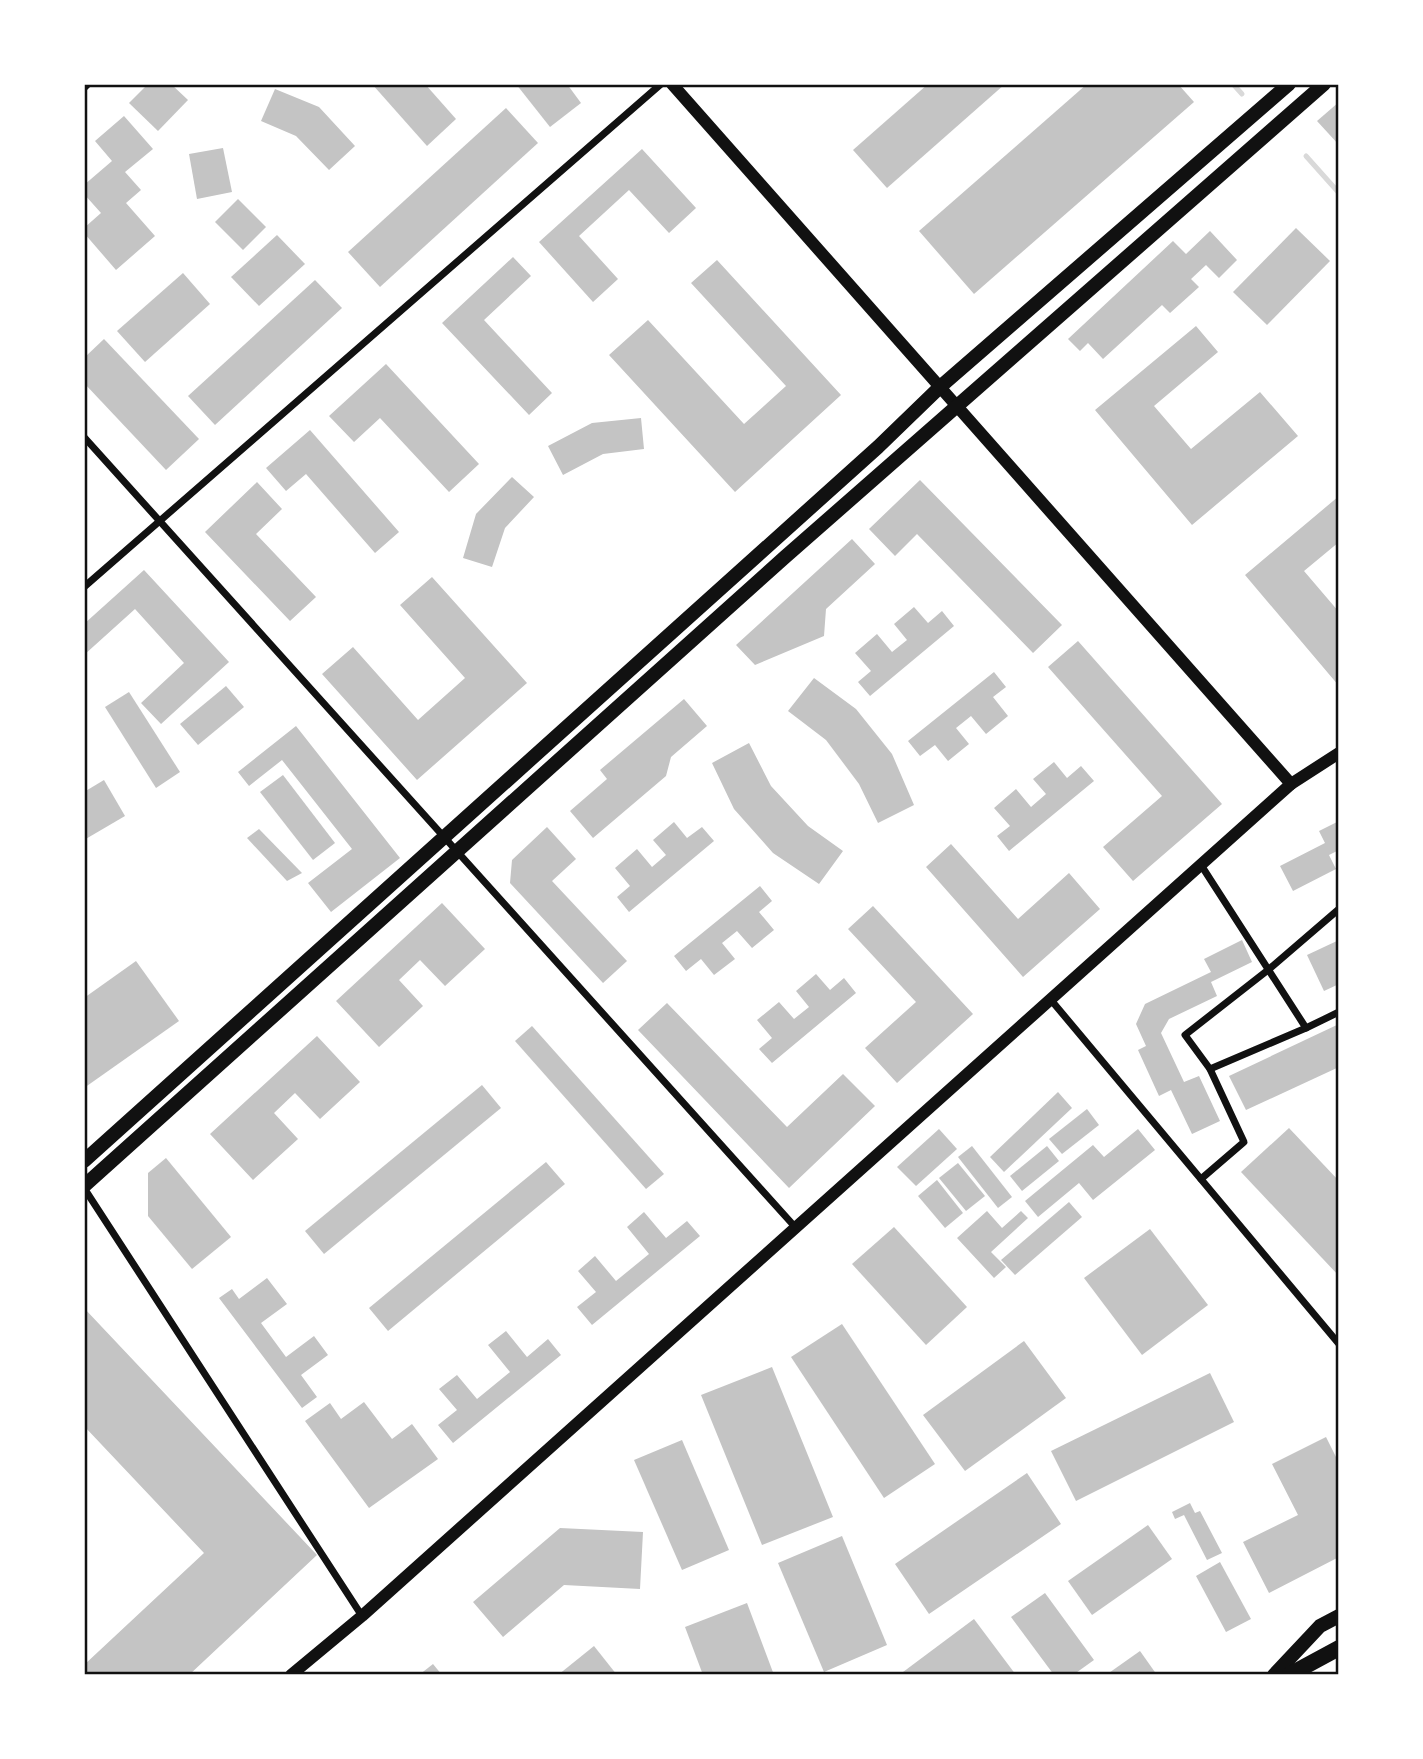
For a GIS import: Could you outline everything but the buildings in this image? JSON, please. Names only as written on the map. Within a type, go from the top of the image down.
[{"type":"main road","points":[[84,1161],[878,447],[940,387],[1290,84]]},
{"type":"main road","points":[[84,1187],[957,406],[1324,84]]},
{"type":"main road","points":[[1274,1675],[1320,1626],[1339,1616]]},
{"type":"main road","points":[[1289,1675],[1339,1648]]},
{"type":"street","points":[[84,88],[88,84]]},
{"type":"street","points":[[84,587],[661,84]]},
{"type":"street","points":[[672,84],[1291,784]]},
{"type":"street","points":[[84,437],[796,1228]]},
{"type":"street","points":[[291,1675],[362,1616],[1291,784],[1339,753]]},
{"type":"street","points":[[1201,865],[1306,1028]]},
{"type":"street","points":[[1201,1179],[1244,1142],[1210,1069],[1185,1035],[1269,970],[1339,909]]},
{"type":"street","points":[[1051,1000],[1339,1344]]},
{"type":"street","points":[[1210,1069],[1339,1012]]},
{"type":"street","points":[[84,1187],[362,1616]]},
{"type":"waterway","points":[[1233,84],[1242,94]]},
{"type":"waterway","points":[[1306,156],[1339,193]]}]
